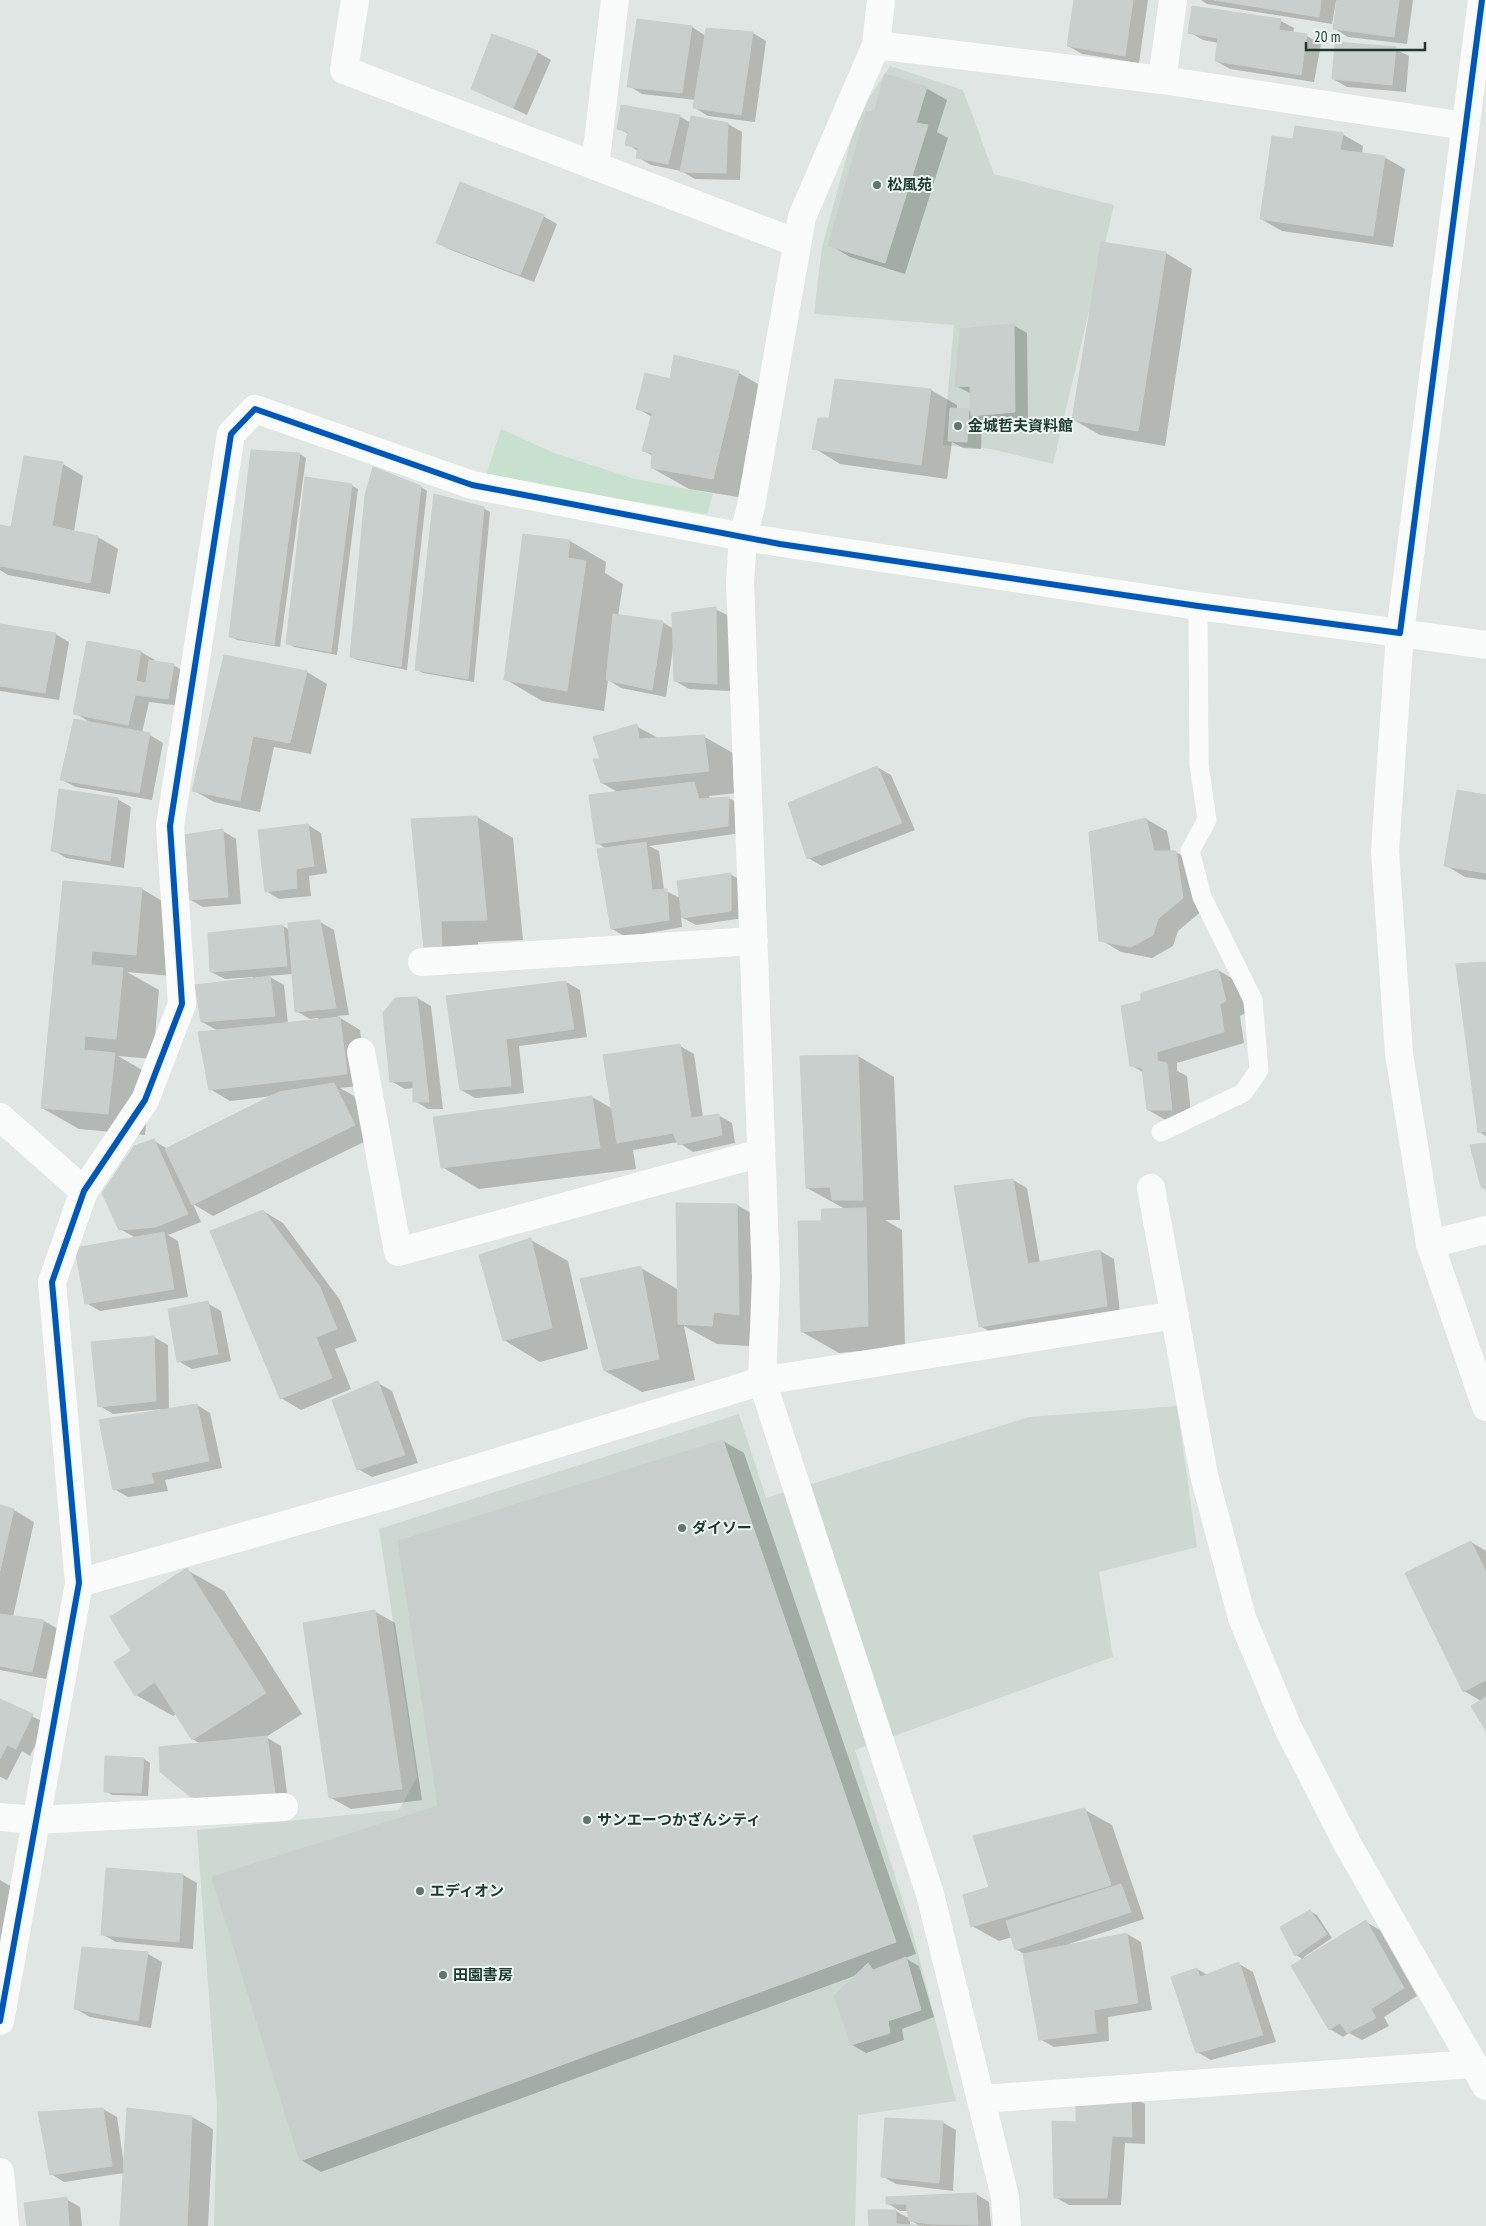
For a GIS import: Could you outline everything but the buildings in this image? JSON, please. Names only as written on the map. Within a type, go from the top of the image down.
[{"type":"street","points":[[355,0],[344,70],[797,243]]},
{"type":"street","points":[[595,166],[615,0]]},
{"type":"street","points":[[881,0],[876,44],[802,217],[751,506],[743,537],[740,582],[766,1277],[762,1381],[930,1894],[1006,2197],[1008,2226]]},
{"type":"street","points":[[1162,80],[1173,0]]},
{"type":"street","points":[[1482,0],[1400,633],[1385,851],[1399,1054],[1430,1244],[1486,1407]]},
{"type":"street","points":[[876,44],[1162,80],[1465,126]]},
{"type":"street","points":[[0,2022],[79,1583],[52,1282],[84,1191],[145,1100],[182,1004],[170,826],[231,434],[255,410],[472,484],[743,537],[1198,606],[1486,645]]},
{"type":"street","points":[[422,962],[754,942]]},
{"type":"street","points":[[360,1052],[398,1252],[761,1153]]},
{"type":"street","points":[[0,1117],[84,1191]]},
{"type":"street","points":[[981,2099],[1480,2075],[1344,1836],[1288,1728],[1242,1618],[1204,1475],[1151,1188]]},
{"type":"street","points":[[1430,1244],[1486,1230]]},
{"type":"street","points":[[79,1583],[390,1495],[762,1381],[1175,1314]]},
{"type":"street","points":[[0,1817],[36,1820],[284,1807]]},
{"type":"street","points":[[0,2172],[5,2226]]},
{"type":"lane","points":[[1160,1132],[1243,1093],[1258,1070],[1253,1000],[1202,896],[1190,851],[1207,820],[1199,764],[1198,606]]},
{"type":"shaded area","name":"松風苑","points":[[890,66],[963,90],[994,174],[1114,205],[1053,464],[991,449],[943,445],[954,325],[814,314],[822,247],[858,115]]},
{"type":"shaded area","name":"サンエーつかざんシティ","points":[[1177,1406],[1197,1547],[1099,1572],[1113,1657],[855,1750],[912,1930],[956,2101],[858,2115],[855,2226],[214,2226],[217,2108],[197,1830],[399,1810],[417,1777],[379,1529],[739,1414],[766,1498],[1029,1417]]},
{"type":"green space","points":[[501,429],[554,453],[635,479],[713,494],[707,514],[486,476]]},
{"type":"cycle path","points":[[0,2021],[79,1583],[52,1282],[84,1191],[145,1100],[182,1004],[170,826],[231,434],[255,409],[472,485],[780,544],[1198,606],[1400,633],[1482,0]]},
{"type":"place","name":"松風苑","points":[[877,185]]},
{"type":"place","name":"金城哲夫資料館","points":[[958,426]]},
{"type":"place","name":"ダイソー","points":[[682,1528]]},
{"type":"place","name":"サンエーつかざんシティ","points":[[587,1820]]},
{"type":"place","name":"エディオン","points":[[420,1891]]},
{"type":"place","name":"田園書房","points":[[443,1975]]}]
